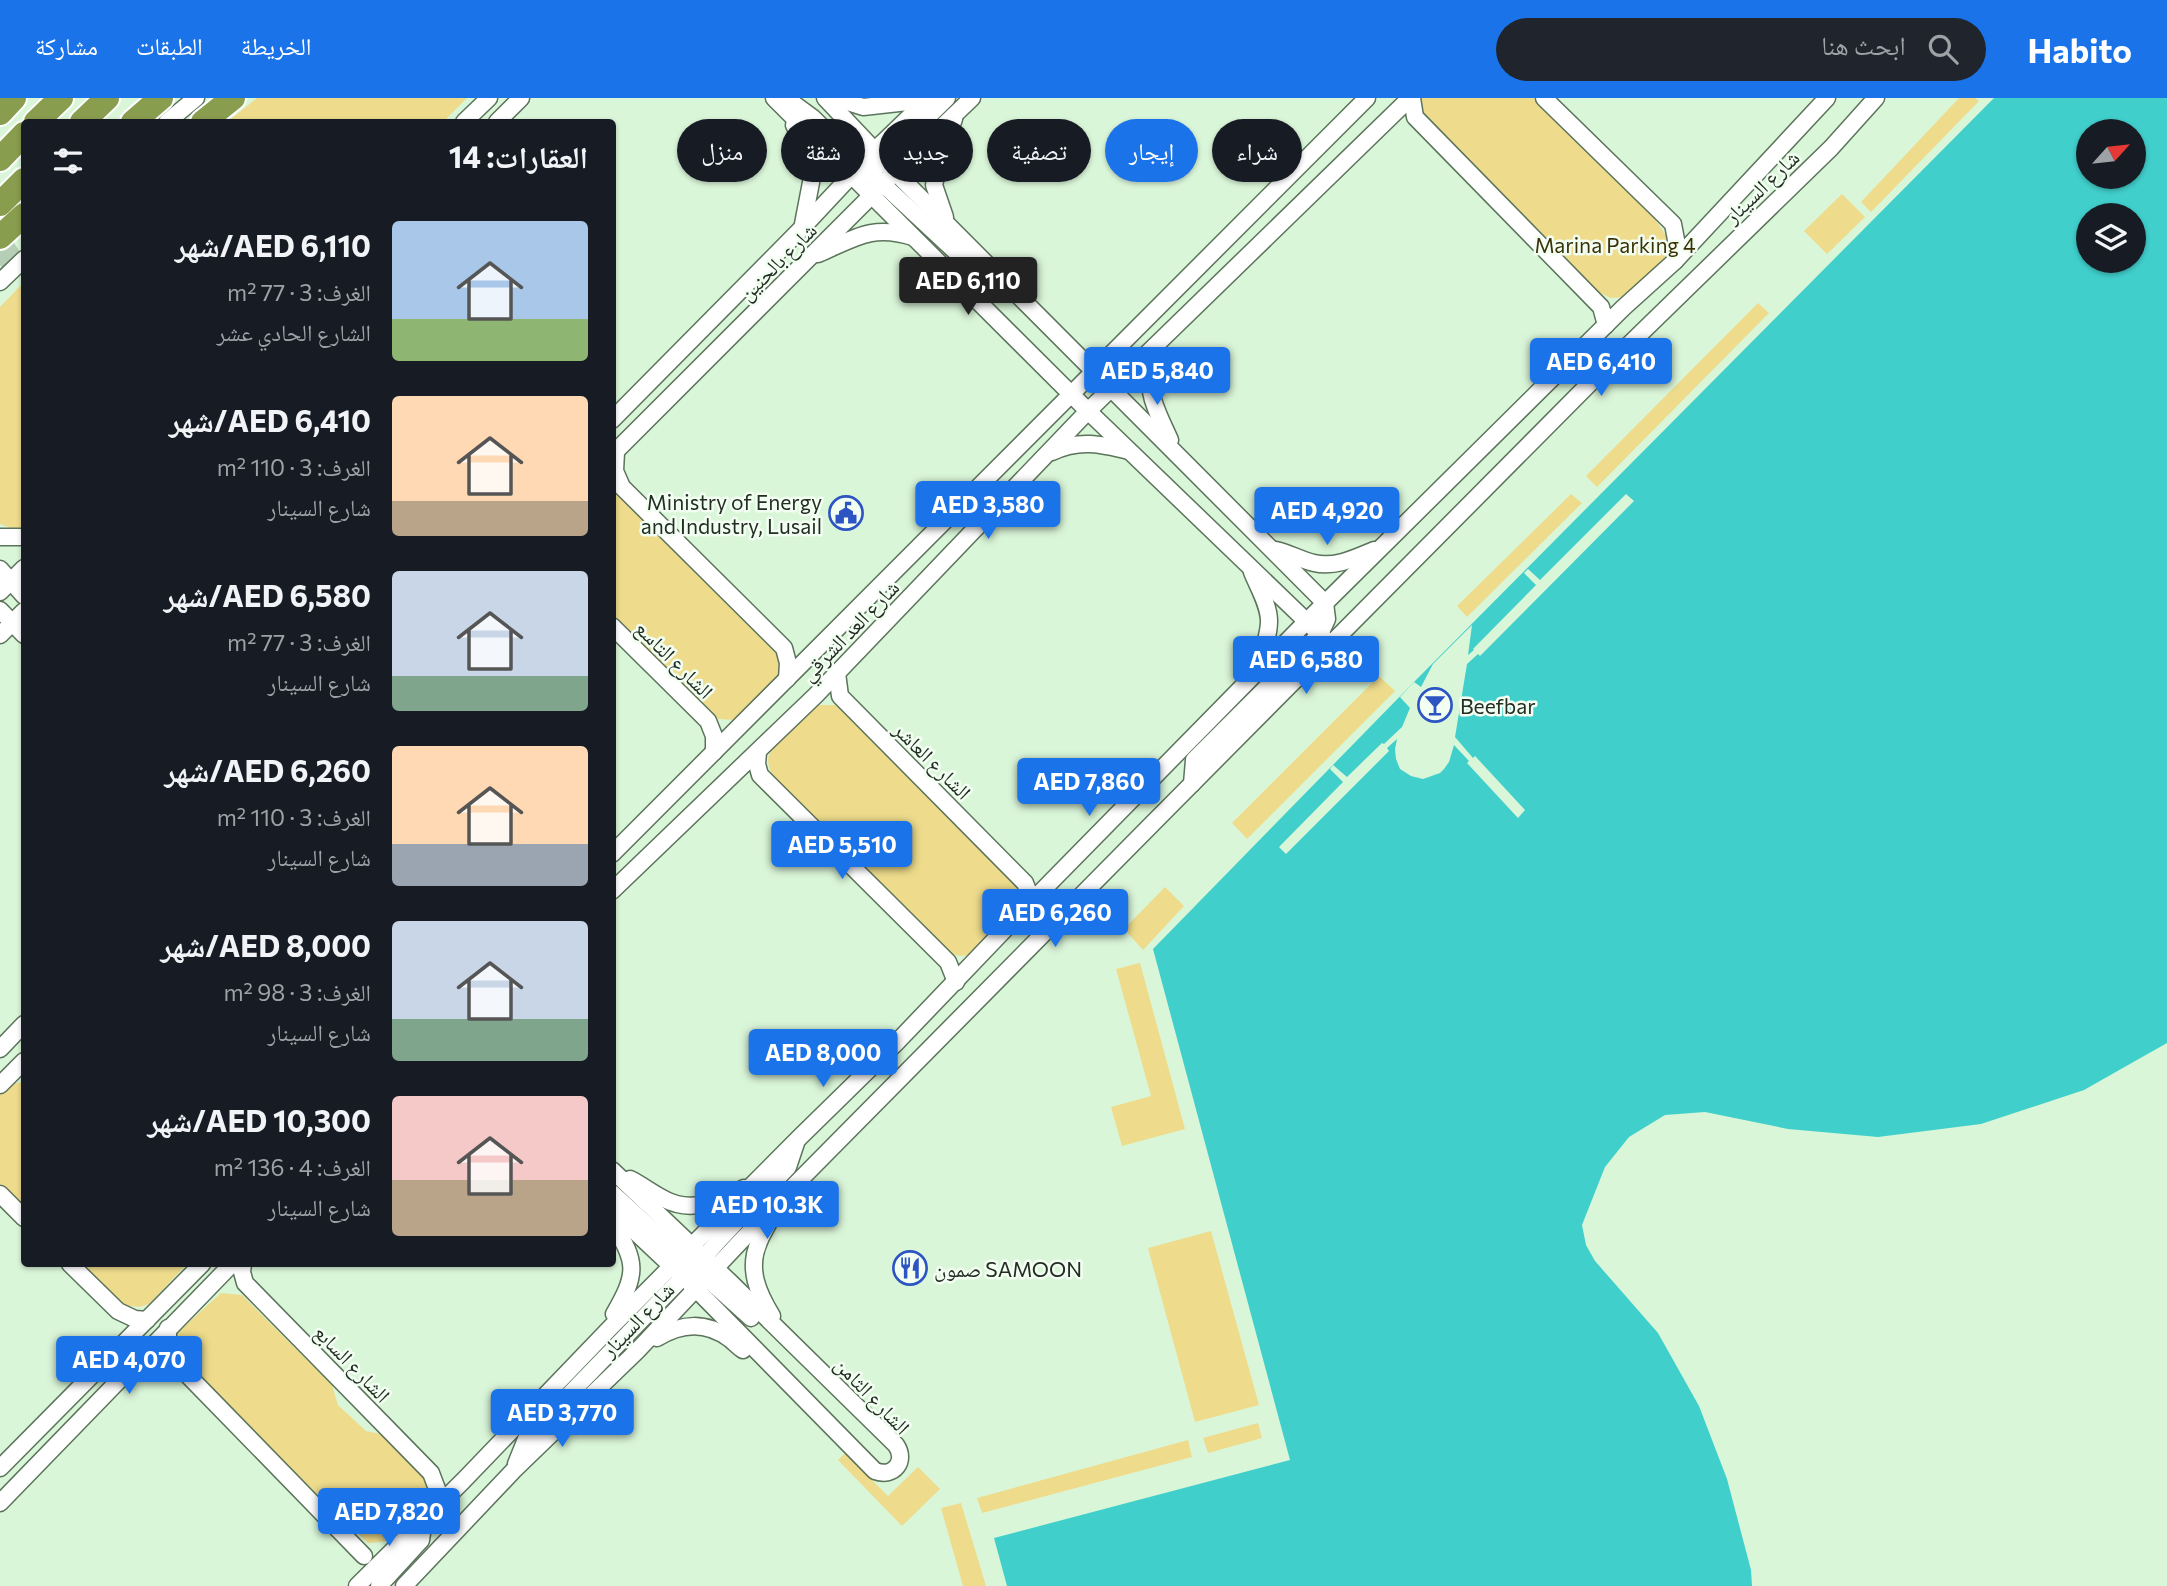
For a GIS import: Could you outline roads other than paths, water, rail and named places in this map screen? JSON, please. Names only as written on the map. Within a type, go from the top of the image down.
[{"type":"highway","points":[[0,113],[15,98]]},
{"type":"highway","points":[[39,119],[61,98]]},
{"type":"highway","points":[[85,119],[107,98]]},
{"type":"highway","points":[[136,119],[161,98]]},
{"type":"highway","points":[[208,119],[233,98]]},
{"type":"highway","points":[[0,159],[21,137]]},
{"type":"highway","points":[[0,204],[21,183]]},
{"type":"highway","points":[[0,237],[21,218]]},
{"type":"street","points":[[171,119],[196,98]]},
{"type":"street","points":[[467,119],[489,98]]},
{"type":"street","points":[[500,119],[521,98]]},
{"type":"street","points":[[774,98],[813,118],[874,172],[956,252],[972,261],[989,265]]},
{"type":"street","points":[[825,98],[913,237],[1129,452],[1325,639]]},
{"type":"street","points":[[835,98],[863,107],[928,99]]},
{"type":"street","points":[[874,172],[947,98]]},
{"type":"street","name":"شارع بالحنين","points":[[616,416],[803,227],[956,113],[971,98]]},
{"type":"street","name":"شارع العد الشرقي","points":[[616,850],[1367,98]]},
{"type":"street","points":[[1411,98],[1415,117],[1601,307],[1606,325]]},
{"type":"street","name":"شارع العد الشرقي","points":[[616,887],[816,695],[1088,411],[1411,98]]},
{"type":"street","points":[[1544,98],[1672,224],[1685,228],[1708,226]]},
{"type":"street","name":"شارع السينار","points":[[404,1586],[418,1579],[514,1470],[637,1351],[755,1182],[891,1049],[1048,884],[1307,621],[1623,308],[1675,261],[1828,98]]},
{"type":"street","name":"شارع السينار","points":[[361,1585],[611,1327],[774,1206],[1192,784],[1194,761],[1325,639],[1602,371],[1830,148],[1876,98]]},
{"type":"street","name":"شارع بالحنين","points":[[616,452],[810,258],[928,99]]},
{"type":"street","points":[[787,106],[813,172],[803,227]]},
{"type":"street","points":[[947,223],[934,185],[956,113]]},
{"type":"street","points":[[1391,117],[1415,117]]},
{"type":"street","points":[[874,172],[947,223],[1272,548],[1325,603],[1325,639]]},
{"type":"street","points":[[1672,224],[1677,245],[1675,261]]},
{"type":"street","points":[[810,258],[856,236],[873,231],[895,231],[913,237]]},
{"type":"street","points":[[0,282],[21,262]]},
{"type":"street","points":[[1601,307],[1623,308]]},
{"type":"street","points":[[1155,346],[1149,372],[1152,400],[1176,452]]},
{"type":"street","points":[[1044,456],[1064,446],[1083,443],[1129,452]]},
{"type":"street","points":[[617,485],[784,648],[788,663],[787,679]]},
{"type":"street","points":[[0,537],[21,537]]},
{"type":"street","points":[[1272,548],[1328,565],[1383,546]]},
{"type":"street","points":[[1250,567],[1269,620],[1266,642],[1256,673]]},
{"type":"street","points":[[21,570],[4,581],[21,594]]},
{"type":"street","points":[[0,610],[19,629],[0,635]]},
{"type":"street","name":"الشارع التاسع","points":[[616,630],[708,721],[714,736],[714,752]]},
{"type":"street","points":[[784,648],[800,651],[817,649]]},
{"type":"street","points":[[816,695],[840,696],[837,673]]},
{"type":"street","name":"الشارع العاشر","points":[[840,696],[1025,883],[1032,901]]},
{"type":"street","name":"الشارع التاسع","points":[[708,721],[724,726],[742,724]]},
{"type":"street","points":[[758,752],[757,764],[761,775],[948,962],[956,982]]},
{"type":"street","points":[[736,774],[761,775]]},
{"type":"street","points":[[1025,883],[1040,886],[1048,884]]},
{"type":"street","points":[[948,962],[963,966],[973,965]]},
{"type":"street","points":[[0,1049],[21,1027]]},
{"type":"street","points":[[4,1081],[21,1064]]},
{"type":"street","points":[[514,1470],[526,1439],[788,1167],[798,1139]]},
{"type":"street","points":[[616,1173],[666,1200],[687,1207],[711,1203],[755,1182]]},
{"type":"street","name":"الشارع الثامن","points":[[616,1174],[694,1267],[758,1354],[875,1471],[886,1473],[895,1469],[901,1455],[896,1445],[782,1334],[694,1267],[616,1213]]},
{"type":"street","points":[[0,1194],[21,1215]]},
{"type":"street","points":[[616,1197],[778,1343],[811,1362]]},
{"type":"street","points":[[774,1206],[769,1223],[758,1242],[753,1273],[766,1306],[782,1334]]},
{"type":"street","points":[[611,1327],[615,1312],[627,1290],[631,1266],[626,1244],[616,1230]]},
{"type":"street","points":[[72,1267],[118,1311],[135,1319],[147,1320]]},
{"type":"street","points":[[0,1468],[199,1267]]},
{"type":"street","points":[[0,1503],[229,1267]]},
{"type":"street","points":[[213,1283],[245,1283],[243,1267]]},
{"type":"street","name":"الشارع السابع","points":[[245,1283],[431,1473],[442,1502]]},
{"type":"street","points":[[118,1311],[124,1343]]},
{"type":"street","points":[[637,1351],[668,1331],[692,1325],[714,1330],[746,1352],[758,1354]]},
{"type":"street","points":[[168,1328],[171,1358],[364,1556]]},
{"type":"street","points":[[140,1357],[171,1358]]},
{"type":"street","points":[[431,1473],[463,1481]]},
{"type":"street","points":[[379,1586],[421,1540],[424,1520]]},
{"type":"water","points":[[1994,98],[2167,98],[2167,1043],[2084,1090],[1981,1124],[1878,1137],[1788,1129],[1705,1112],[1665,1115],[1629,1137],[1605,1167],[1582,1225],[1586,1245],[1595,1261],[1658,1333],[1699,1406],[1727,1479],[1751,1570],[1752,1586],[1007,1586],[994,1538],[1290,1460],[1153,949]]},
{"type":"tunnel","points":[[0,265],[21,250]]},
{"type":"place","name":"Ministry of Energy and Industry, Lusail","points":[[846,513]]},
{"type":"place","name":"Beefbar","points":[[1435,705]]},
{"type":"place","name":"صمون SAMOON","points":[[910,1268]]},
{"type":"park label","name":"Marina Parking 4","points":[[1615,244]]}]
